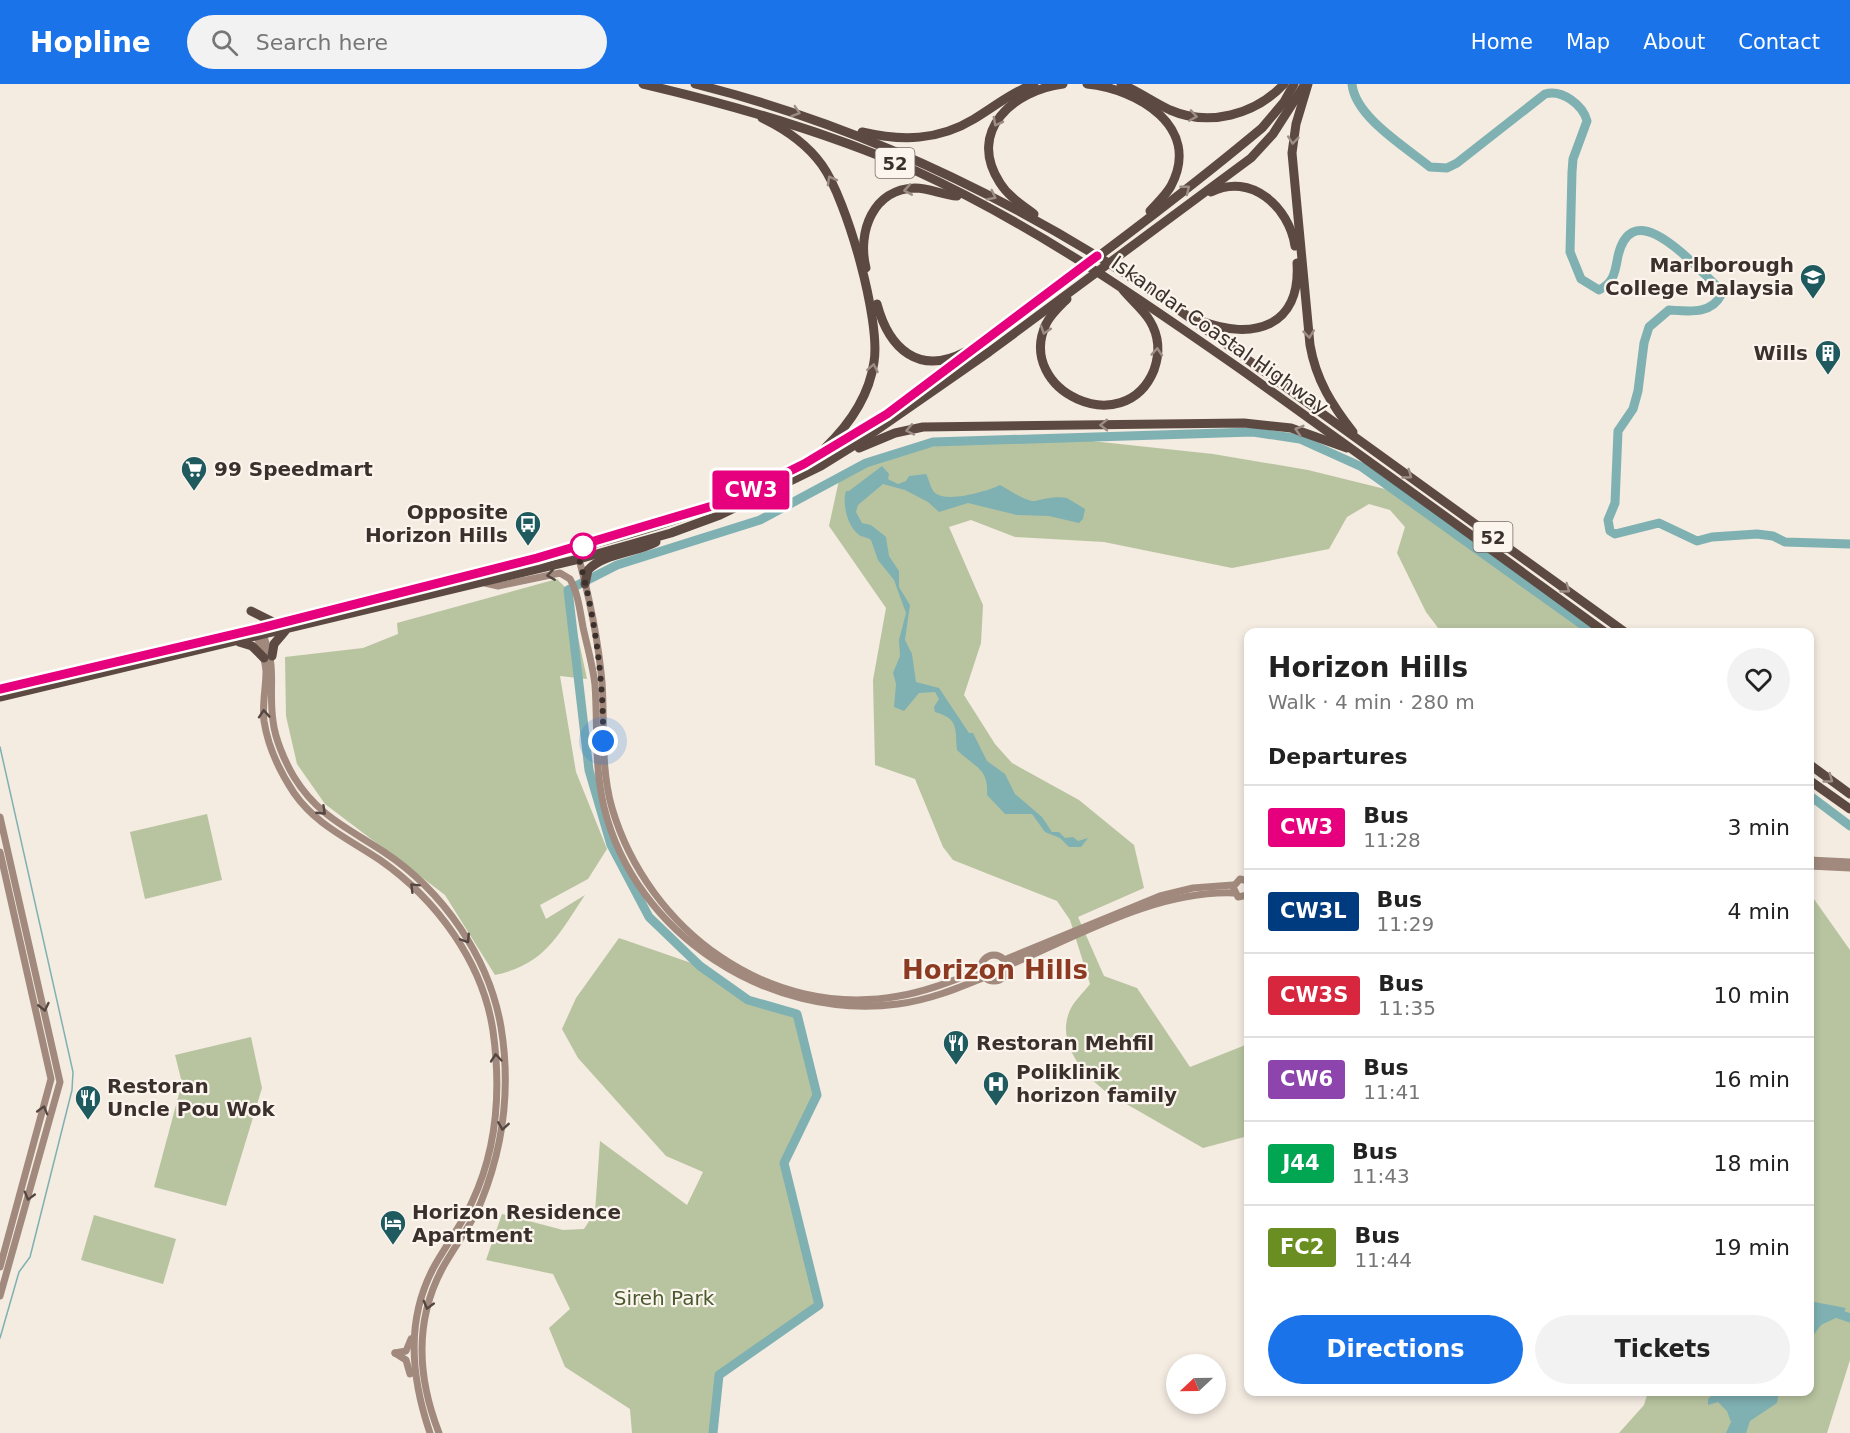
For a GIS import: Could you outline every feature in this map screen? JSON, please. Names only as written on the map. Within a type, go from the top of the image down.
[{"type":"highway","name":"Iskandar Coastal Highway","points":[[643,84],[749,110],[850,144],[919,173],[1064,251],[1116,282],[1354,449],[1599,628]]},
{"type":"highway","name":"Iskandar Coastal Highway","points":[[695,84],[763,102],[842,128],[966,183],[1049,228],[1122,271],[1190,318],[1619,628]]},
{"type":"highway","points":[[842,128],[891,138],[937,135],[966,124],[1007,97],[1034,84]]},
{"type":"highway","points":[[1049,228],[1000,184],[991,162],[991,139],[1000,115],[1016,100],[1038,89],[1063,84]]},
{"type":"highway","points":[[1088,84],[1118,91],[1147,104],[1161,114],[1176,140],[1178,166],[1172,183],[1139,224]]},
{"type":"highway","points":[[1121,84],[1176,112],[1210,118],[1249,110],[1272,96],[1284,84]]},
{"type":"highway","points":[[0,697],[235,641],[276,624],[576,548],[729,501],[804,464],[887,414],[1262,128],[1284,102],[1294,84]]},
{"type":"highway","points":[[821,466],[858,444],[959,374],[1184,205],[1251,158],[1273,134],[1306,84]]},
{"type":"highway","points":[[1306,84],[1296,124],[1292,153],[1310,345],[1317,373],[1325,392],[1360,441]]},
{"type":"highway","points":[[749,110],[801,142],[829,176],[843,208],[874,316],[875,361],[863,399],[840,433],[804,464]]},
{"type":"highway","points":[[1184,205],[1222,188],[1241,187],[1261,193],[1275,202],[1287,216],[1294,236],[1297,271],[1295,288],[1288,306],[1277,318],[1264,326],[1238,332],[1190,318]]},
{"type":"highway","points":[[965,197],[919,188],[906,189],[886,198],[867,222],[863,237],[864,259],[886,330],[893,342],[907,353],[926,360],[944,360],[988,339]]},
{"type":"highway","points":[[1080,283],[1047,321],[1042,341],[1043,358],[1048,373],[1063,390],[1082,402],[1102,405],[1123,401],[1141,389],[1152,373],[1157,358],[1156,336],[1150,321],[1116,282]]},
{"type":"highway","points":[[0,689],[259,632],[285,631],[579,559],[671,533],[747,503],[821,466],[895,433],[933,427],[1257,423],[1291,428],[1354,449]]},
{"type":"highway","points":[[585,584],[588,570],[598,562],[641,549],[671,533]]},
{"type":"highway","points":[[251,611],[276,624]]},
{"type":"highway","points":[[235,641],[252,646],[268,657],[274,644],[285,631]]},
{"type":"highway","points":[[1814,768],[1850,794]]},
{"type":"highway","points":[[1814,784],[1850,809]]},
{"type":"main road","points":[[576,548],[585,584],[602,680],[603,762],[612,807],[632,860],[660,902],[689,934],[722,958],[772,985],[794,992],[841,999],[905,995],[983,974],[994,981],[1006,974],[1005,963],[998,956],[987,957],[983,974]]},
{"type":"main road","points":[[481,582],[498,586],[560,573],[570,579],[595,683],[596,762],[604,808],[625,862],[653,906],[685,939],[719,964],[771,990],[818,1003],[864,1006],[898,1004],[938,996],[983,974]]},
{"type":"main road","points":[[259,632],[268,657],[273,723],[294,776],[317,806],[335,823],[384,852],[432,893],[479,959],[493,994],[501,1025],[506,1083],[500,1142],[480,1205],[432,1292],[423,1332],[423,1381],[428,1404],[439,1433]]},
{"type":"main road","points":[[268,657],[264,723],[273,755],[294,793],[310,812],[330,829],[408,881],[428,901],[472,963],[485,997],[493,1029],[498,1084],[492,1140],[472,1202],[434,1266],[423,1290],[409,1347],[406,1351],[395,1353],[408,1364],[413,1391],[430,1433]]},
{"type":"main road","points":[[0,818],[60,1082],[0,1296]]},
{"type":"main road","points":[[0,852],[51,1079],[0,1267]]},
{"type":"main road","points":[[1814,860],[1850,862]]},
{"type":"main road","points":[[1814,866],[1850,868]]},
{"type":"main road","points":[[1233,889],[1240,879],[1244,880]]},
{"type":"main road","points":[[1005,963],[1160,896],[1193,888],[1233,889],[1241,898],[1244,897]]},
{"type":"main road","points":[[417,1313],[413,1359],[420,1406]]},
{"type":"green space","points":[[1073,439],[1213,454],[1308,470],[1389,490],[1581,628],[1438,628],[1426,612],[1397,553],[1405,527],[1390,510],[1369,504],[1347,517],[1329,549],[1232,568],[1104,542],[1015,537],[971,520],[949,527],[983,605],[981,643],[964,695],[995,744],[1012,763],[1079,800],[1134,845],[1144,888],[1078,917],[1104,976],[1137,988],[1190,1067],[1244,1046],[1244,1137],[1203,1148],[1109,1094],[1091,1078],[1075,1058],[1066,1035],[1066,1023],[1070,1010],[1090,984],[1070,920],[1057,901],[953,860],[943,847],[915,779],[875,765],[873,680],[886,608],[829,526],[839,480],[870,463],[900,452],[936,446]]},
{"type":"green space","points":[[557,579],[568,590],[587,679],[560,676],[576,772],[607,849],[588,879],[540,905],[546,919],[585,895],[549,946],[527,963],[495,975],[445,895],[325,804],[297,764],[286,716],[285,657],[363,648],[398,634],[397,623]]},
{"type":"green space","points":[[207,814],[222,880],[145,899],[130,832]]},
{"type":"green space","points":[[1814,899],[1850,950],[1850,1360],[1827,1433],[1619,1433],[1644,1405],[1647,1396],[1814,1396]]},
{"type":"green space","name":"Sireh Park","points":[[619,938],[700,966],[748,1000],[797,1014],[817,1095],[784,1163],[819,1305],[719,1375],[713,1433],[632,1433],[630,1409],[565,1367],[549,1328],[570,1309],[553,1274],[486,1260],[502,1214],[563,1230],[584,1229],[595,1212],[600,1141],[687,1205],[703,1172],[666,1156],[578,1058],[562,1029],[576,998]]},
{"type":"green space","points":[[251,1037],[262,1088],[226,1206],[154,1187],[182,1083],[175,1055]]},
{"type":"green space","points":[[94,1215],[176,1239],[163,1284],[81,1260]]},
{"type":"water","points":[[882,466],[889,474],[888,479],[898,484],[906,481],[909,476],[926,474],[934,492],[947,497],[967,495],[1000,485],[1031,501],[1067,498],[1085,509],[1083,519],[1079,523],[1049,516],[1017,515],[968,503],[939,512],[928,502],[905,490],[883,484],[858,505],[856,512],[862,523],[871,525],[886,537],[889,556],[899,571],[899,587],[910,605],[905,640],[912,654],[916,682],[939,688],[969,733],[973,733],[987,761],[1005,774],[1015,794],[1042,817],[1052,832],[1059,832],[1065,838],[1073,837],[1078,841],[1088,838],[1081,847],[1069,847],[1060,838],[1045,832],[1032,814],[1005,814],[987,795],[986,779],[983,773],[957,750],[952,721],[935,712],[934,707],[939,699],[935,692],[919,693],[904,711],[894,707],[896,684],[893,673],[900,656],[899,640],[906,613],[894,580],[878,560],[871,540],[860,535],[851,525],[846,514],[845,502],[846,491]]},
{"type":"water","points":[[1814,1302],[1846,1308],[1843,1314],[1821,1325],[1814,1334]]},
{"type":"water","points":[[1711,1396],[1778,1396],[1777,1403],[1750,1421],[1746,1433],[1726,1433],[1731,1422],[1727,1411],[1718,1402],[1708,1405],[1708,1399]]},
{"type":"waterway","points":[[1352,84],[1355,96],[1362,108],[1384,131],[1430,167],[1447,168],[1457,163],[1545,94],[1565,96],[1581,109],[1587,121],[1573,159],[1572,172],[1570,252],[1581,279],[1599,290],[1608,284],[1626,238],[1637,231],[1650,232],[1665,240],[1718,287],[1721,295],[1711,306],[1698,310],[1669,310],[1649,327],[1644,343],[1638,391],[1633,409],[1618,431],[1615,503],[1608,520],[1610,531],[1615,534],[1659,523],[1697,541],[1712,537],[1757,534],[1773,536],[1785,542],[1850,544]]},
{"type":"waterway","points":[[713,1433],[719,1375],[819,1305],[784,1163],[817,1095],[797,1014],[748,1000],[700,966],[649,917],[611,845],[589,770],[568,590],[617,565],[760,520],[866,463],[933,442],[1253,432],[1300,439],[1362,467],[1587,628]]},
{"type":"waterway","points":[[0,747],[73,1072],[72,1090],[30,1257],[19,1272],[0,1338]]},
{"type":"waterway","points":[[1814,799],[1850,826]]},
{"type":"waterway","points":[[1814,1323],[1836,1313],[1850,1318]]},
{"type":"bus line","name":"CW3","points":[[0,689],[261,628],[576,548],[729,501],[776,479],[846,441],[887,414],[945,373],[1097,256]]},
{"type":"place","name":"Marlborough College Malaysia","points":[[1813,300]]},
{"type":"place","name":"Wills","points":[[1828,376]]},
{"type":"place","name":"99 Speedmart","points":[[194,492]]},
{"type":"place","name":"Opposite Horizon Hills","points":[[528,547]]},
{"type":"place","name":"Restoran Mehfil","points":[[956,1066]]},
{"type":"place","name":"Poliklinik horizon family","points":[[996,1107]]},
{"type":"place","name":"Restoran Uncle Pou Wok","points":[[88,1121]]},
{"type":"place","name":"Horizon Residence Apartment","points":[[393,1246]]},
{"type":"district","name":"Horizon Hills","points":[[995,970]]},
{"type":"route","points":[[583,546],[576,548],[585,584],[602,680],[603,741]]}]
